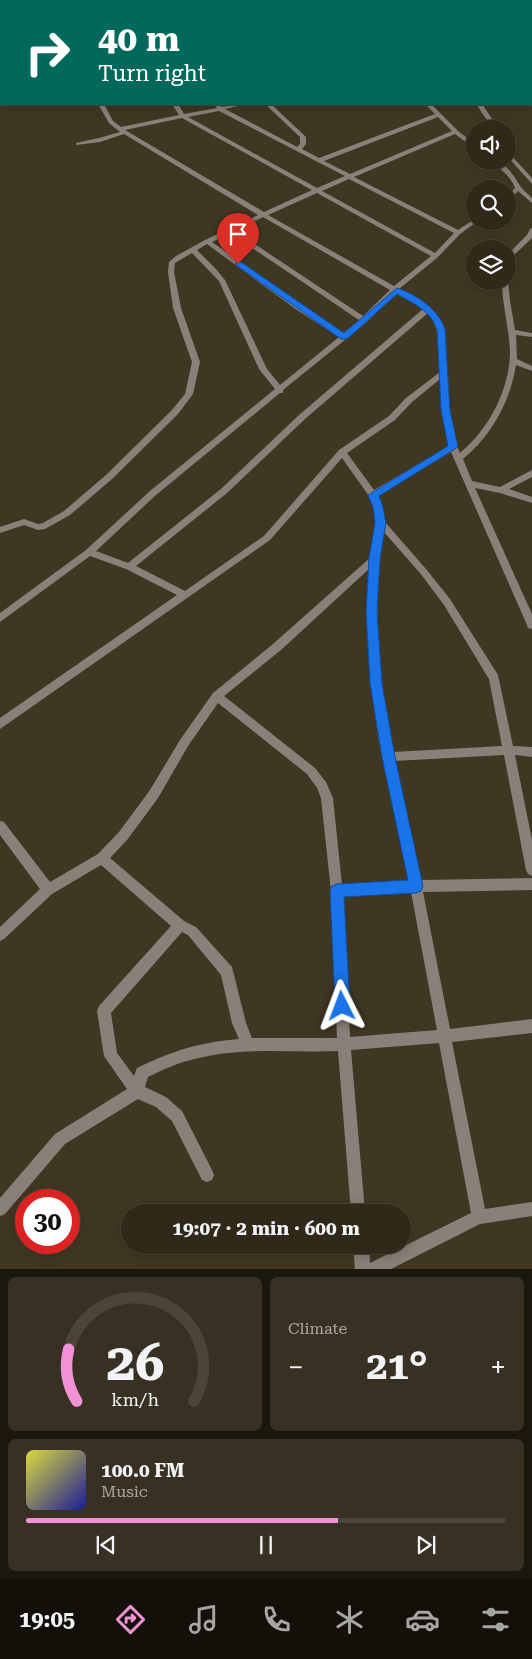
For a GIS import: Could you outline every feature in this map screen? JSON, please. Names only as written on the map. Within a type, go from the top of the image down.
[{"type":"street","points":[[102,105],[111,122],[122,131],[262,214],[397,290],[428,309],[438,321],[441,329],[446,410],[453,447],[532,625]]},
{"type":"street","points":[[176,105],[182,116],[436,256]]},
{"type":"street","points":[[78,144],[100,140],[122,131],[219,106],[232,105]]},
{"type":"street","points":[[269,105],[304,137],[303,144],[299,149]]},
{"type":"street","points":[[429,105],[466,140]]},
{"type":"street","points":[[480,105],[490,120]]},
{"type":"street","points":[[219,106],[458,233]]},
{"type":"street","points":[[320,160],[439,115]]},
{"type":"street","points":[[0,530],[24,522],[38,528],[68,513],[129,458],[175,412],[189,394],[196,362],[177,308],[171,267],[172,262],[208,241],[262,214],[456,132]]},
{"type":"street","points":[[516,164],[532,183],[517,186]]},
{"type":"street","points":[[505,170],[514,177],[517,186],[532,201]]},
{"type":"street","points":[[0,618],[89,552],[153,493],[280,391],[364,320],[397,290],[397,287],[436,256],[466,227]]},
{"type":"street","points":[[230,230],[364,320]]},
{"type":"street","points":[[516,249],[531,235]]},
{"type":"street","points":[[208,241],[300,308],[344,337]]},
{"type":"street","points":[[192,250],[213,268],[222,280],[263,369],[280,391]]},
{"type":"street","points":[[458,459],[475,443],[495,415],[505,395],[514,360],[506,290]]},
{"type":"street","points":[[129,567],[224,491],[302,417],[428,309]]},
{"type":"street","points":[[512,332],[532,334]]},
{"type":"street","points":[[514,360],[532,369]]},
{"type":"street","points":[[0,724],[267,538],[342,452],[392,418],[408,400],[444,372]]},
{"type":"street","points":[[373,495],[453,447]]},
{"type":"street","points":[[342,452],[373,495],[378,507],[381,523],[374,558],[372,612],[376,683],[388,757],[416,886],[479,1217]]},
{"type":"street","points":[[501,490],[532,473]]},
{"type":"street","points":[[468,483],[501,490],[532,500]]},
{"type":"street","points":[[381,523],[447,602],[494,678],[532,870]]},
{"type":"street","points":[[89,552],[129,567],[185,595]]},
{"type":"street","points":[[0,935],[48,890],[102,858],[123,836],[154,794],[184,743],[217,696],[276,647],[374,558]]},
{"type":"street","points":[[217,696],[311,771],[322,785],[327,798],[337,891],[344,1044],[357,1204]]},
{"type":"street","points":[[388,757],[507,750],[532,752]]},
{"type":"street","points":[[0,826],[48,890]]},
{"type":"street","points":[[102,858],[180,925],[192,931],[227,972],[239,1022],[248,1044]]},
{"type":"street","points":[[337,891],[416,886],[532,884]]},
{"type":"street","points":[[180,925],[104,1011],[111,1056],[137,1091],[161,1102],[177,1116],[207,1175]]},
{"type":"street","points":[[0,1209],[60,1139],[137,1091],[142,1073],[158,1064],[204,1048],[248,1044],[344,1044],[444,1037],[532,1026]]},
{"type":"street","points":[[375,1269],[479,1217],[532,1209]]},
{"type":"street","points":[[362,1254],[363,1269]]},
{"type":"route","points":[[238,264],[344,337],[397,290],[428,309],[438,321],[441,329],[446,410],[453,447],[373,495],[378,507],[381,523],[374,558],[372,612],[376,683],[388,757],[416,886],[337,891],[342,1006]]}]
